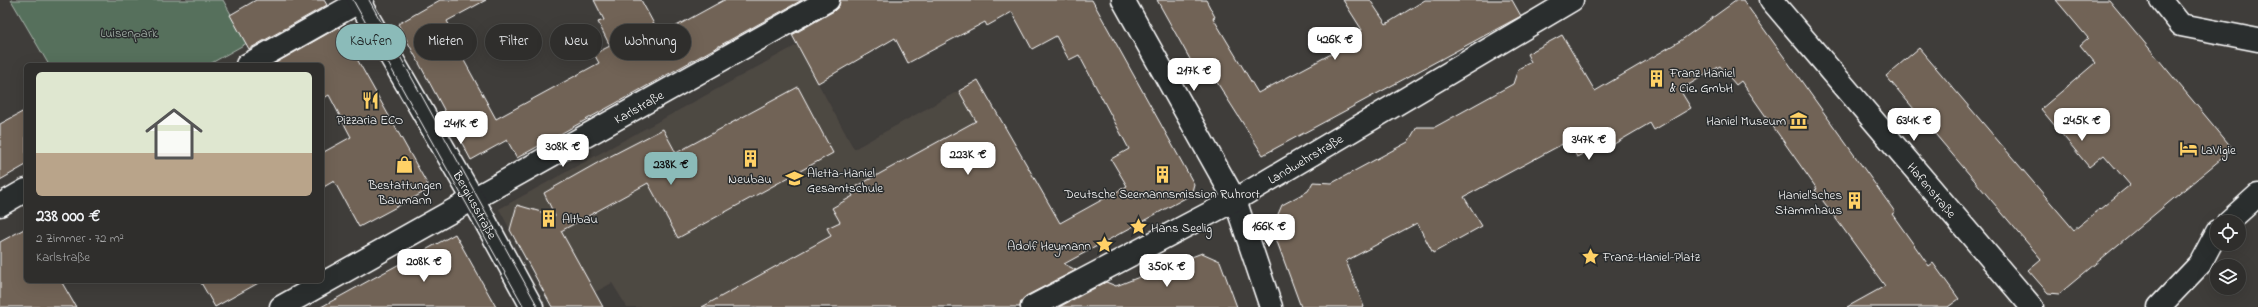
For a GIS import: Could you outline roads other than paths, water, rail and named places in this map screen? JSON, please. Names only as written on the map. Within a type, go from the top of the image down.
[{"type":"street","name":"Bergiusstraße","points":[[360,0],[473,199],[532,307]]},
{"type":"street","points":[[250,63],[360,0]]},
{"type":"street","name":"Karlstraße","points":[[324,283],[828,0]]},
{"type":"street","points":[[1123,0],[1235,200],[1271,307]]},
{"type":"street","name":"Landwehrstraße","points":[[1032,307],[1235,200],[1572,0]]},
{"type":"street","name":"Hafenstraße","points":[[1771,0],[2032,307]]},
{"type":"street","points":[[2160,0],[2181,25],[2258,40]]},
{"type":"street","points":[[0,205],[24,191]]},
{"type":"street","points":[[2236,215],[2258,195]]},
{"type":"street","points":[[2159,307],[2200,264],[2210,245]]},
{"type":"street","name":"Karlstraße","points":[[281,307],[324,283]]},
{"type":"tram line","points":[[353,0],[524,307]]},
{"type":"tram line","points":[[369,0],[538,307]]},
{"type":"place","name":"Franz Haniel & Cie. GmbH","points":[[1657,79]]},
{"type":"place","name":"Pizzaria ECO","points":[[370,100]]},
{"type":"place","name":"Haniel Museum","points":[[1799,120]]},
{"type":"place","name":"LaVigie","points":[[2188,149]]},
{"type":"place","name":"Neubau","points":[[750,159]]},
{"type":"place","name":"Bestattungen Baumann","points":[[405,165]]},
{"type":"place","name":"Deutsche Seemannsmission Ruhrort","points":[[1162,174]]},
{"type":"place","name":"Aletta-Haniel Gesamtschule","points":[[794,179]]},
{"type":"place","name":"Haniel’sches Stammhaus","points":[[1855,201]]},
{"type":"place","name":"Altbau","points":[[549,218]]},
{"type":"place","name":"Hans Seelig","points":[[1138,227]]},
{"type":"place","name":"Adolf Heymann","points":[[1104,245]]},
{"type":"place","name":"Franz-Haniel-Platz","points":[[1590,256]]},
{"type":"park label","name":"Luisenpark","points":[[129,32]]}]
